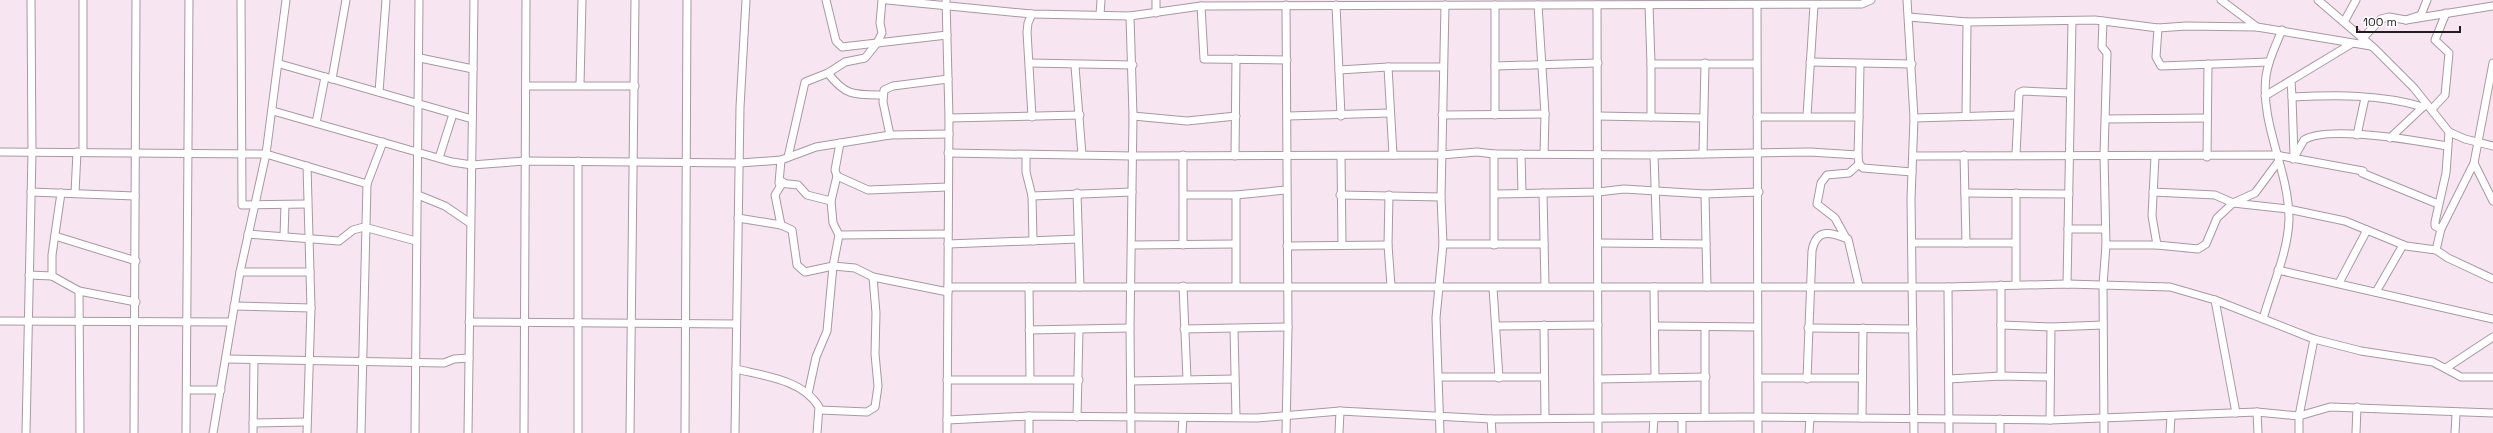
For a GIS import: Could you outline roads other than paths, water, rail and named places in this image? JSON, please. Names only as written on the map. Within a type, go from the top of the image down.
[{"type":"street","points":[[26,433],[27,322],[32,153],[31,0]]},
{"type":"street","points":[[75,193],[80,152],[83,0]]},
{"type":"street","points":[[134,433],[136,322],[136,0]]},
{"type":"street","points":[[186,433],[190,152],[189,0]]},
{"type":"street","points":[[241,0],[241,203],[245,206],[254,207],[307,204]]},
{"type":"street","points":[[213,433],[240,272],[266,154],[280,64],[286,0]]},
{"type":"street","points":[[316,123],[346,0]]},
{"type":"street","points":[[379,92],[386,0]]},
{"type":"street","points":[[415,433],[416,241],[420,104],[419,0]]},
{"type":"street","points":[[468,433],[474,0]]},
{"type":"street","points":[[524,433],[525,161],[527,86],[526,0]]},
{"type":"street","points":[[580,85],[582,0]]},
{"type":"street","points":[[630,433],[633,323],[635,0]]},
{"type":"street","points":[[685,433],[687,0]]},
{"type":"street","points":[[735,433],[738,218],[746,0]]},
{"type":"street","points":[[826,0],[839,45],[845,47],[947,36]]},
{"type":"street","points":[[831,201],[807,195],[798,185],[783,182],[779,183],[778,180],[805,82],[828,72],[845,62],[865,58],[877,43],[882,33],[880,23],[882,0]]},
{"type":"street","points":[[887,0],[946,3],[1032,14],[1130,16],[1156,14],[1204,4],[1242,3],[1286,6],[1316,3],[1336,5],[1370,3],[1445,5],[1463,3],[1495,5],[1516,2],[1538,5],[1597,5],[1627,2],[1649,5],[1674,2],[1710,2],[1757,5],[1776,2],[1862,4],[1871,0]]},
{"type":"street","points":[[1100,15],[1101,0]]},
{"type":"street","points":[[1156,0],[1156,14]]},
{"type":"street","points":[[1907,0],[1912,64],[1914,118],[1914,156],[1912,172],[1914,433]]},
{"type":"street","points":[[2221,0],[2257,27]]},
{"type":"street","points":[[2318,0],[2372,46],[2449,132],[2493,146]]},
{"type":"street","points":[[2344,22],[2356,0]]},
{"type":"street","points":[[2406,20],[2421,15],[2427,0]]},
{"type":"street","points":[[946,3],[949,118],[947,234],[947,433]]},
{"type":"street","points":[[1204,4],[1204,59],[1287,60]]},
{"type":"street","points":[[1807,116],[1814,4]]},
{"type":"street","points":[[1336,5],[1341,116]]},
{"type":"street","points":[[1440,433],[1440,377],[1436,318],[1441,287],[1443,244],[1440,197],[1442,68],[1445,5]]},
{"type":"street","points":[[1495,5],[1495,115]]},
{"type":"street","points":[[1538,5],[1540,65],[1545,114],[1544,154]]},
{"type":"street","points":[[1597,5],[1598,433]]},
{"type":"street","points":[[1649,5],[1651,64],[1650,117]]},
{"type":"street","points":[[1757,5],[1756,64],[1759,192],[1757,286],[1758,433]]},
{"type":"street","points":[[1286,6],[1288,116],[1286,156],[1288,287],[1286,433]]},
{"type":"street","points":[[2362,39],[2381,19],[2389,17],[2406,20],[2493,6]]},
{"type":"street","points":[[2390,138],[2427,106],[2445,95],[2449,53],[2435,40],[2446,13]]},
{"type":"street","points":[[1032,14],[1028,23],[1027,32],[1032,117]]},
{"type":"street","points":[[1130,16],[1133,65],[1134,156],[1130,328],[1131,433]]},
{"type":"street","points":[[1909,17],[1967,22],[2103,21],[2158,28],[2186,26],[2257,27],[2282,30],[2351,44],[2372,46]]},
{"type":"street","points":[[2067,284],[2070,154],[2069,93],[2072,21]]},
{"type":"street","points":[[2103,21],[2102,47],[2107,53],[2104,155],[2106,245],[2103,285],[2104,433]]},
{"type":"street","points":[[1966,116],[1967,22]]},
{"type":"street","points":[[2158,28],[2156,57],[2161,66],[2269,62]]},
{"type":"street","points":[[2263,319],[2287,237],[2288,209],[2266,113],[2264,96],[2269,62],[2282,30]]},
{"type":"street","points":[[2264,96],[2351,44]]},
{"type":"street","points":[[420,58],[473,69]]},
{"type":"street","points":[[1235,156],[1236,59]]},
{"type":"street","points":[[1810,62],[1860,65],[1912,64]]},
{"type":"street","points":[[1030,63],[1075,66],[1133,65]]},
{"type":"street","points":[[1495,66],[1598,63]]},
{"type":"street","points":[[1704,154],[1703,118],[1705,63]]},
{"type":"street","points":[[2436,250],[2441,229],[2474,163],[2480,142],[2493,63]]},
{"type":"street","points":[[280,64],[472,119]]},
{"type":"street","points":[[1651,64],[1756,64]]},
{"type":"street","points":[[2207,157],[2208,64]]},
{"type":"street","points":[[1860,65],[1859,164],[1863,168],[1912,172]]},
{"type":"street","points":[[1075,66],[1082,155]]},
{"type":"street","points":[[1339,70],[1388,67],[1442,68]]},
{"type":"street","points":[[1388,67],[1393,155]]},
{"type":"street","points":[[828,72],[840,87],[850,93],[882,95]]},
{"type":"street","points":[[890,135],[882,95],[884,90],[893,86],[948,79]]},
{"type":"street","points":[[2291,81],[2294,157]]},
{"type":"street","points":[[527,86],[635,86]]},
{"type":"street","points":[[2016,154],[2018,96],[2023,91],[2069,93]]},
{"type":"street","points":[[2292,97],[2328,95],[2427,106]]},
{"type":"street","points":[[2357,135],[2365,98]]},
{"type":"street","points":[[273,111],[439,158],[472,165],[525,161],[740,163],[785,158],[816,147],[890,135],[949,134]]},
{"type":"street","points":[[1288,116],[1341,116],[1390,113]]},
{"type":"street","points":[[439,158],[453,114]]},
{"type":"street","points":[[1442,115],[1545,114]]},
{"type":"street","points":[[949,118],[1080,115]]},
{"type":"street","points":[[1914,118],[2017,115]]},
{"type":"street","points":[[1133,116],[1187,121],[1236,116]]},
{"type":"street","points":[[1598,116],[1703,118]]},
{"type":"street","points":[[1757,117],[1859,117]]},
{"type":"street","points":[[2106,119],[2207,118]]},
{"type":"street","points":[[2441,229],[2435,226],[2438,204],[2446,173],[2449,132]]},
{"type":"street","points":[[2294,157],[2308,138],[2357,135],[2447,146]]},
{"type":"street","points":[[361,433],[364,227],[367,184],[383,142]]},
{"type":"street","points":[[808,394],[816,357],[827,331],[833,266],[839,235],[833,223],[831,201],[837,176],[835,170],[840,143]]},
{"type":"street","points":[[0,152],[190,152],[266,154],[367,184]]},
{"type":"street","points":[[948,154],[1341,156],[1441,155],[1477,152],[1494,154],[1598,156],[1810,152],[1858,155]]},
{"type":"street","points":[[1494,154],[1494,245]]},
{"type":"street","points":[[1522,154],[1522,193]]},
{"type":"street","points":[[1914,156],[2070,154],[2277,159],[2294,157],[2363,171],[2362,173],[2438,204]]},
{"type":"street","points":[[1026,155],[1026,172],[1032,196],[1033,241]]},
{"type":"street","points":[[1183,155],[1183,245]]},
{"type":"street","points":[[1654,155],[1657,243]]},
{"type":"street","points":[[1964,155],[1966,243]]},
{"type":"street","points":[[1341,156],[1340,195],[1342,245]]},
{"type":"street","points":[[2155,156],[2152,227],[2157,245]]},
{"type":"street","points":[[2106,245],[2157,245],[2198,249],[2206,244],[2217,218],[2233,203],[2255,193],[2277,159]]},
{"type":"street","points":[[578,161],[578,433]]},
{"type":"street","points":[[2474,163],[2493,201]]},
{"type":"street","points":[[1859,164],[1849,173],[1827,174],[1822,183],[1817,204],[1835,218],[1846,238],[1854,260],[1859,286]]},
{"type":"street","points":[[307,166],[311,308],[307,433]]},
{"type":"street","points":[[837,176],[868,190],[948,187]]},
{"type":"street","points":[[781,225],[775,195],[783,182]]},
{"type":"street","points":[[1495,194],[1598,192],[1624,189],[1706,194],[1759,192]]},
{"type":"street","points":[[1184,195],[1236,194],[1286,190]]},
{"type":"street","points":[[31,192],[135,196]]},
{"type":"street","points":[[1032,196],[1132,192]]},
{"type":"street","points":[[1965,192],[2069,194]]},
{"type":"street","points":[[2153,192],[2215,195],[2233,203],[2288,209],[2345,221],[2403,245],[2418,249],[2430,247],[2448,258],[2493,279]]},
{"type":"street","points":[[52,276],[55,236],[61,193]]},
{"type":"street","points":[[1077,193],[1080,287]]},
{"type":"street","points":[[1543,193],[1545,286]]},
{"type":"street","points":[[2016,193],[2016,285]]},
{"type":"street","points":[[1236,194],[1236,286]]},
{"type":"street","points":[[1706,194],[1707,287]]},
{"type":"street","points":[[418,195],[445,206],[470,223]]},
{"type":"street","points":[[1340,195],[1440,197]]},
{"type":"street","points":[[1389,195],[1388,246],[1390,286]]},
{"type":"street","points":[[284,236],[285,205]]},
{"type":"street","points":[[738,218],[781,225],[793,232],[797,266],[801,271],[805,272],[833,266],[855,268],[873,277],[948,289],[1183,286],[1390,286],[1493,288],[1545,286],[1948,287],[2067,284],[2170,287],[2215,300],[2314,339],[2361,350],[2417,358],[2433,362],[2460,377],[2493,377]]},
{"type":"street","points":[[248,234],[339,241],[354,230],[364,227],[416,241]]},
{"type":"street","points":[[2068,229],[2105,229]]},
{"type":"street","points":[[2339,283],[2368,230]]},
{"type":"street","points":[[1807,379],[1810,286],[1814,241],[1824,233],[1846,238]]},
{"type":"street","points":[[839,235],[947,234]]},
{"type":"street","points":[[55,236],[136,261]]},
{"type":"street","points":[[948,244],[1078,239]]},
{"type":"street","points":[[1598,242],[1706,244]]},
{"type":"street","points":[[1913,243],[2015,243]]},
{"type":"street","points":[[1132,245],[1235,244]]},
{"type":"street","points":[[1443,244],[1544,244]]},
{"type":"street","points":[[2376,292],[2403,245]]},
{"type":"street","points":[[1287,246],[1388,246]]},
{"type":"street","points":[[2278,270],[2493,319]]},
{"type":"street","points":[[240,272],[310,272]]},
{"type":"street","points":[[29,275],[52,276],[79,291],[136,302]]},
{"type":"street","points":[[820,410],[867,412],[875,407],[878,386],[875,354],[876,313],[873,277]]},
{"type":"street","points":[[2001,285],[2001,376]]},
{"type":"street","points":[[1183,286],[1187,379]]},
{"type":"street","points":[[1654,287],[1655,377]]},
{"type":"street","points":[[1948,287],[1949,433]]},
{"type":"street","points":[[1028,288],[1030,379]]},
{"type":"street","points":[[1493,288],[1497,326],[1499,378]]},
{"type":"street","points":[[79,291],[80,433]]},
{"type":"street","points":[[2215,300],[2236,413]]},
{"type":"street","points":[[234,306],[311,308]]},
{"type":"street","points":[[0,321],[231,322]]},
{"type":"street","points":[[469,322],[633,323],[685,325],[736,324]]},
{"type":"street","points":[[1544,325],[1543,377],[1545,418]]},
{"type":"street","points":[[1497,326],[1598,325]]},
{"type":"street","points":[[2001,325],[2051,327],[2103,325]]},
{"type":"street","points":[[1655,326],[1757,327]]},
{"type":"street","points":[[1184,330],[1288,327]]},
{"type":"street","points":[[1705,327],[1705,417]]},
{"type":"street","points":[[2050,420],[2051,327]]},
{"type":"street","points":[[1029,330],[1130,328]]},
{"type":"street","points":[[1808,328],[1914,329]]},
{"type":"street","points":[[1862,418],[1863,328]]},
{"type":"street","points":[[1234,329],[1236,417]]},
{"type":"street","points":[[1077,417],[1079,330]]},
{"type":"street","points":[[2446,368],[2493,337]]},
{"type":"street","points":[[2299,433],[2299,416],[2314,339]]},
{"type":"street","points":[[226,359],[444,362],[454,359],[469,358]]},
{"type":"street","points":[[253,433],[254,360]]},
{"type":"street","points":[[736,369],[797,386],[808,394],[820,410],[817,433]]},
{"type":"street","points":[[1949,379],[2001,376],[2050,378]]},
{"type":"street","points":[[1440,377],[1543,377]]},
{"type":"street","points":[[1598,379],[1706,377]]},
{"type":"street","points":[[1758,378],[1862,378]]},
{"type":"street","points":[[1131,381],[1235,379]]},
{"type":"street","points":[[947,380],[1079,380]]},
{"type":"street","points":[[187,390],[221,390]]},
{"type":"street","points":[[947,420],[1029,416],[1131,418],[1286,416],[1340,411],[1491,419],[1545,418],[1598,420],[1705,417],[2050,420],[2257,412],[2299,416],[2330,407],[2357,407],[2456,414],[2493,413]]},
{"type":"street","points":[[2356,433],[2357,407]]},
{"type":"street","points":[[1339,433],[1340,411]]},
{"type":"street","points":[[2257,412],[2258,433]]},
{"type":"street","points":[[2455,433],[2456,414]]},
{"type":"street","points":[[1029,416],[1029,433]]},
{"type":"street","points":[[2170,433],[2171,416]]},
{"type":"street","points":[[1182,418],[1182,433]]},
{"type":"street","points":[[1654,418],[1654,433]]},
{"type":"street","points":[[1682,418],[1682,433]]},
{"type":"street","points":[[1809,433],[1810,418]]},
{"type":"street","points":[[1491,419],[1492,433]]},
{"type":"street","points":[[2000,419],[2000,433]]},
{"type":"street","points":[[253,423],[307,422]]}]
